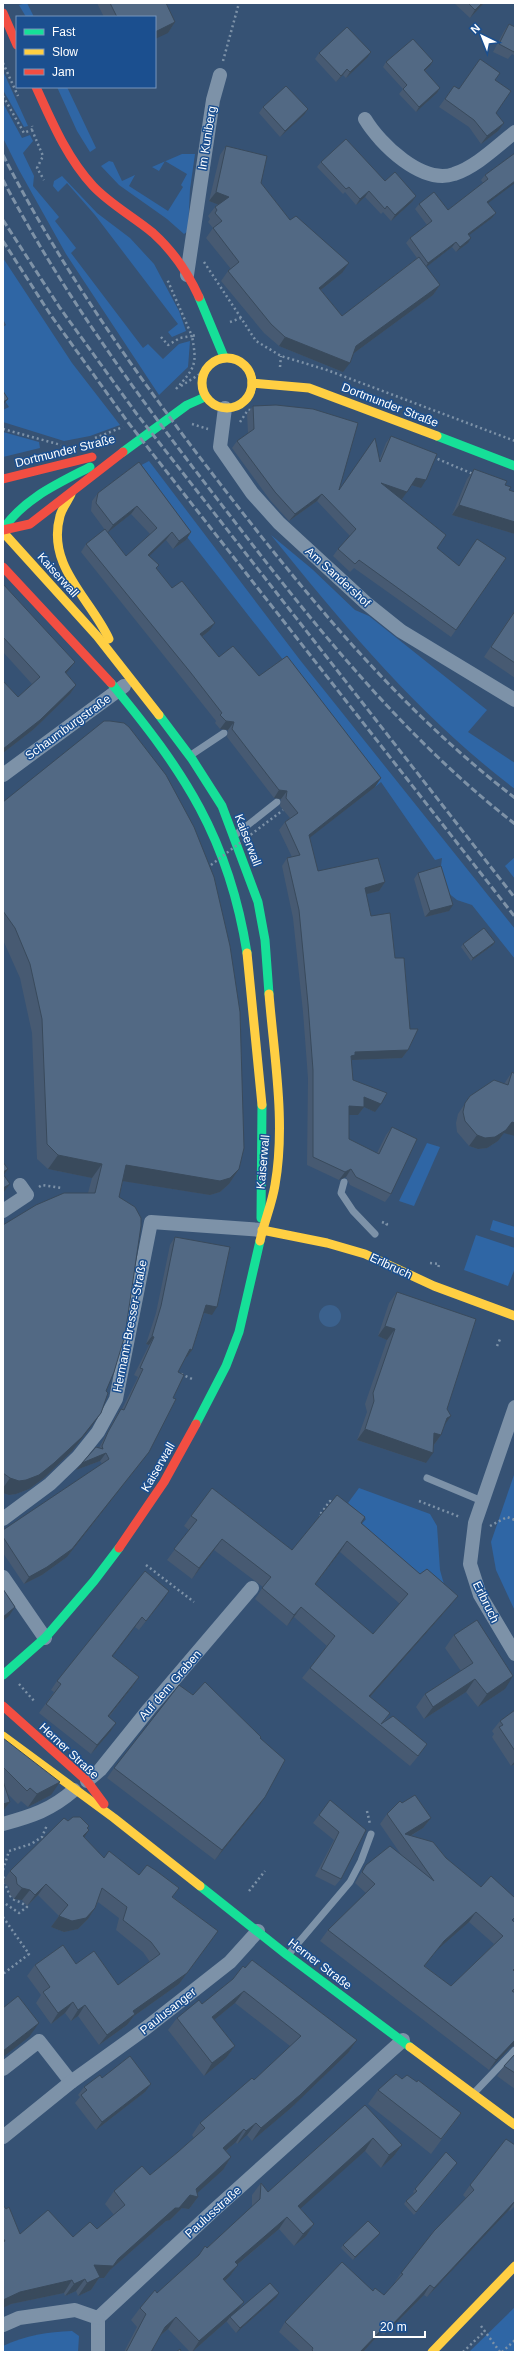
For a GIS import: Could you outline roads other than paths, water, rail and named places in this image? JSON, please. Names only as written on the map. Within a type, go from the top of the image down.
[{"type":"main road","points":[[3,13],[16,43]]},
{"type":"main road","points":[[36,88],[58,136],[72,158],[94,186],[117,208],[148,229],[170,250],[198,293],[224,357]]},
{"type":"main road","points":[[224,357],[234,358],[244,364],[250,372],[252,383],[249,395],[240,404],[224,408],[213,405],[205,397],[201,385],[203,372],[211,362],[224,357]]},
{"type":"main road","name":"Dortmunder Straße","points":[[252,383],[309,388],[515,466]]},
{"type":"main road","name":"Dortmunder Straße","points":[[3,530],[30,524],[132,445],[187,405],[205,397]]},
{"type":"main road","name":"Dortmunder Straße","points":[[3,479],[122,449],[132,445]]},
{"type":"main road","name":"Dortmunder Straße","points":[[3,530],[14,512],[33,497],[132,445]]},
{"type":"main road","points":[[73,492],[60,518],[58,532],[63,558],[69,579],[102,621],[120,665]]},
{"type":"main road","name":"Kaiserwall","points":[[3,530],[97,636],[132,680],[190,756],[222,806],[258,902],[265,940],[278,1106],[278,1158],[275,1186],[262,1230],[239,1332],[226,1366],[164,1482],[135,1526],[45,1638],[3,1675]]},
{"type":"main road","name":"Kaiserwall","points":[[3,567],[117,691],[180,772],[204,812],[227,869],[237,904],[252,991],[262,1105],[259,1185],[262,1230]]},
{"type":"main road","name":"Erlbruch","points":[[262,1230],[327,1242],[365,1254],[434,1286],[515,1316]]},
{"type":"main road","name":"Herner Straße","points":[[3,1706],[86,1781],[114,1818]]},
{"type":"main road","name":"Herner Straße","points":[[3,1736],[74,1790],[114,1818],[288,1955],[515,2125]]},
{"type":"main road","points":[[432,2352],[515,2266]]},
{"type":"street","name":"Im Kuniberg","points":[[187,275],[213,100],[220,75]]},
{"type":"street","points":[[365,119],[374,134],[389,150],[424,171],[440,176],[454,174],[470,166],[515,132]]},
{"type":"street","name":"Am Sandershof","points":[[224,408],[220,433],[220,447],[252,493],[278,523],[366,603],[407,634],[515,700]]},
{"type":"street","name":"Schaumburgstraße","points":[[3,775],[132,680]]},
{"type":"street","points":[[3,1211],[23,1190]]},
{"type":"street","name":"Hermann-Bresser-Straße","points":[[3,1519],[50,1484],[78,1457],[98,1432],[116,1399],[151,1222],[262,1230]]},
{"type":"street","name":"Erlbruch","points":[[515,1406],[475,1522],[470,1564],[480,1595],[515,1654]]},
{"type":"street","points":[[3,1577],[45,1638]]},
{"type":"street","name":"Auf dem Graben","points":[[86,1781],[100,1770],[148,1709],[252,1588]]},
{"type":"street","points":[[3,1824],[44,1812],[74,1790]]},
{"type":"street","name":"Paulusanger","points":[[3,2136],[71,2082],[146,2028],[230,1962],[258,1931]]},
{"type":"street","name":"Paulusstraße","points":[[98,2318],[213,2211],[403,2040]]},
{"type":"street","points":[[3,2069],[39,2041],[71,2082]]},
{"type":"street","points":[[3,2325],[19,2318],[75,2310],[98,2318],[98,2352]]},
{"type":"lane","points":[[190,756],[224,733]]},
{"type":"lane","points":[[234,836],[277,802]]},
{"type":"lane","points":[[344,1182],[341,1192],[353,1211],[375,1234]]},
{"type":"lane","points":[[427,1478],[482,1501]]},
{"type":"lane","points":[[288,1955],[350,1882],[361,1861],[370,1834]]},
{"type":"lane","points":[[472,2094],[515,2050]]},
{"type":"railway","points":[[3,155],[53,244],[108,330],[197,454],[261,536],[327,616],[397,693],[474,765],[515,798]]},
{"type":"railway","points":[[3,180],[53,268],[108,352],[197,473],[294,597],[327,638],[397,717],[474,790],[515,824]]},
{"type":"railway","points":[[3,220],[60,308],[136,413],[515,898]]},
{"type":"railway","points":[[3,241],[50,314],[127,421],[515,917]]}]
